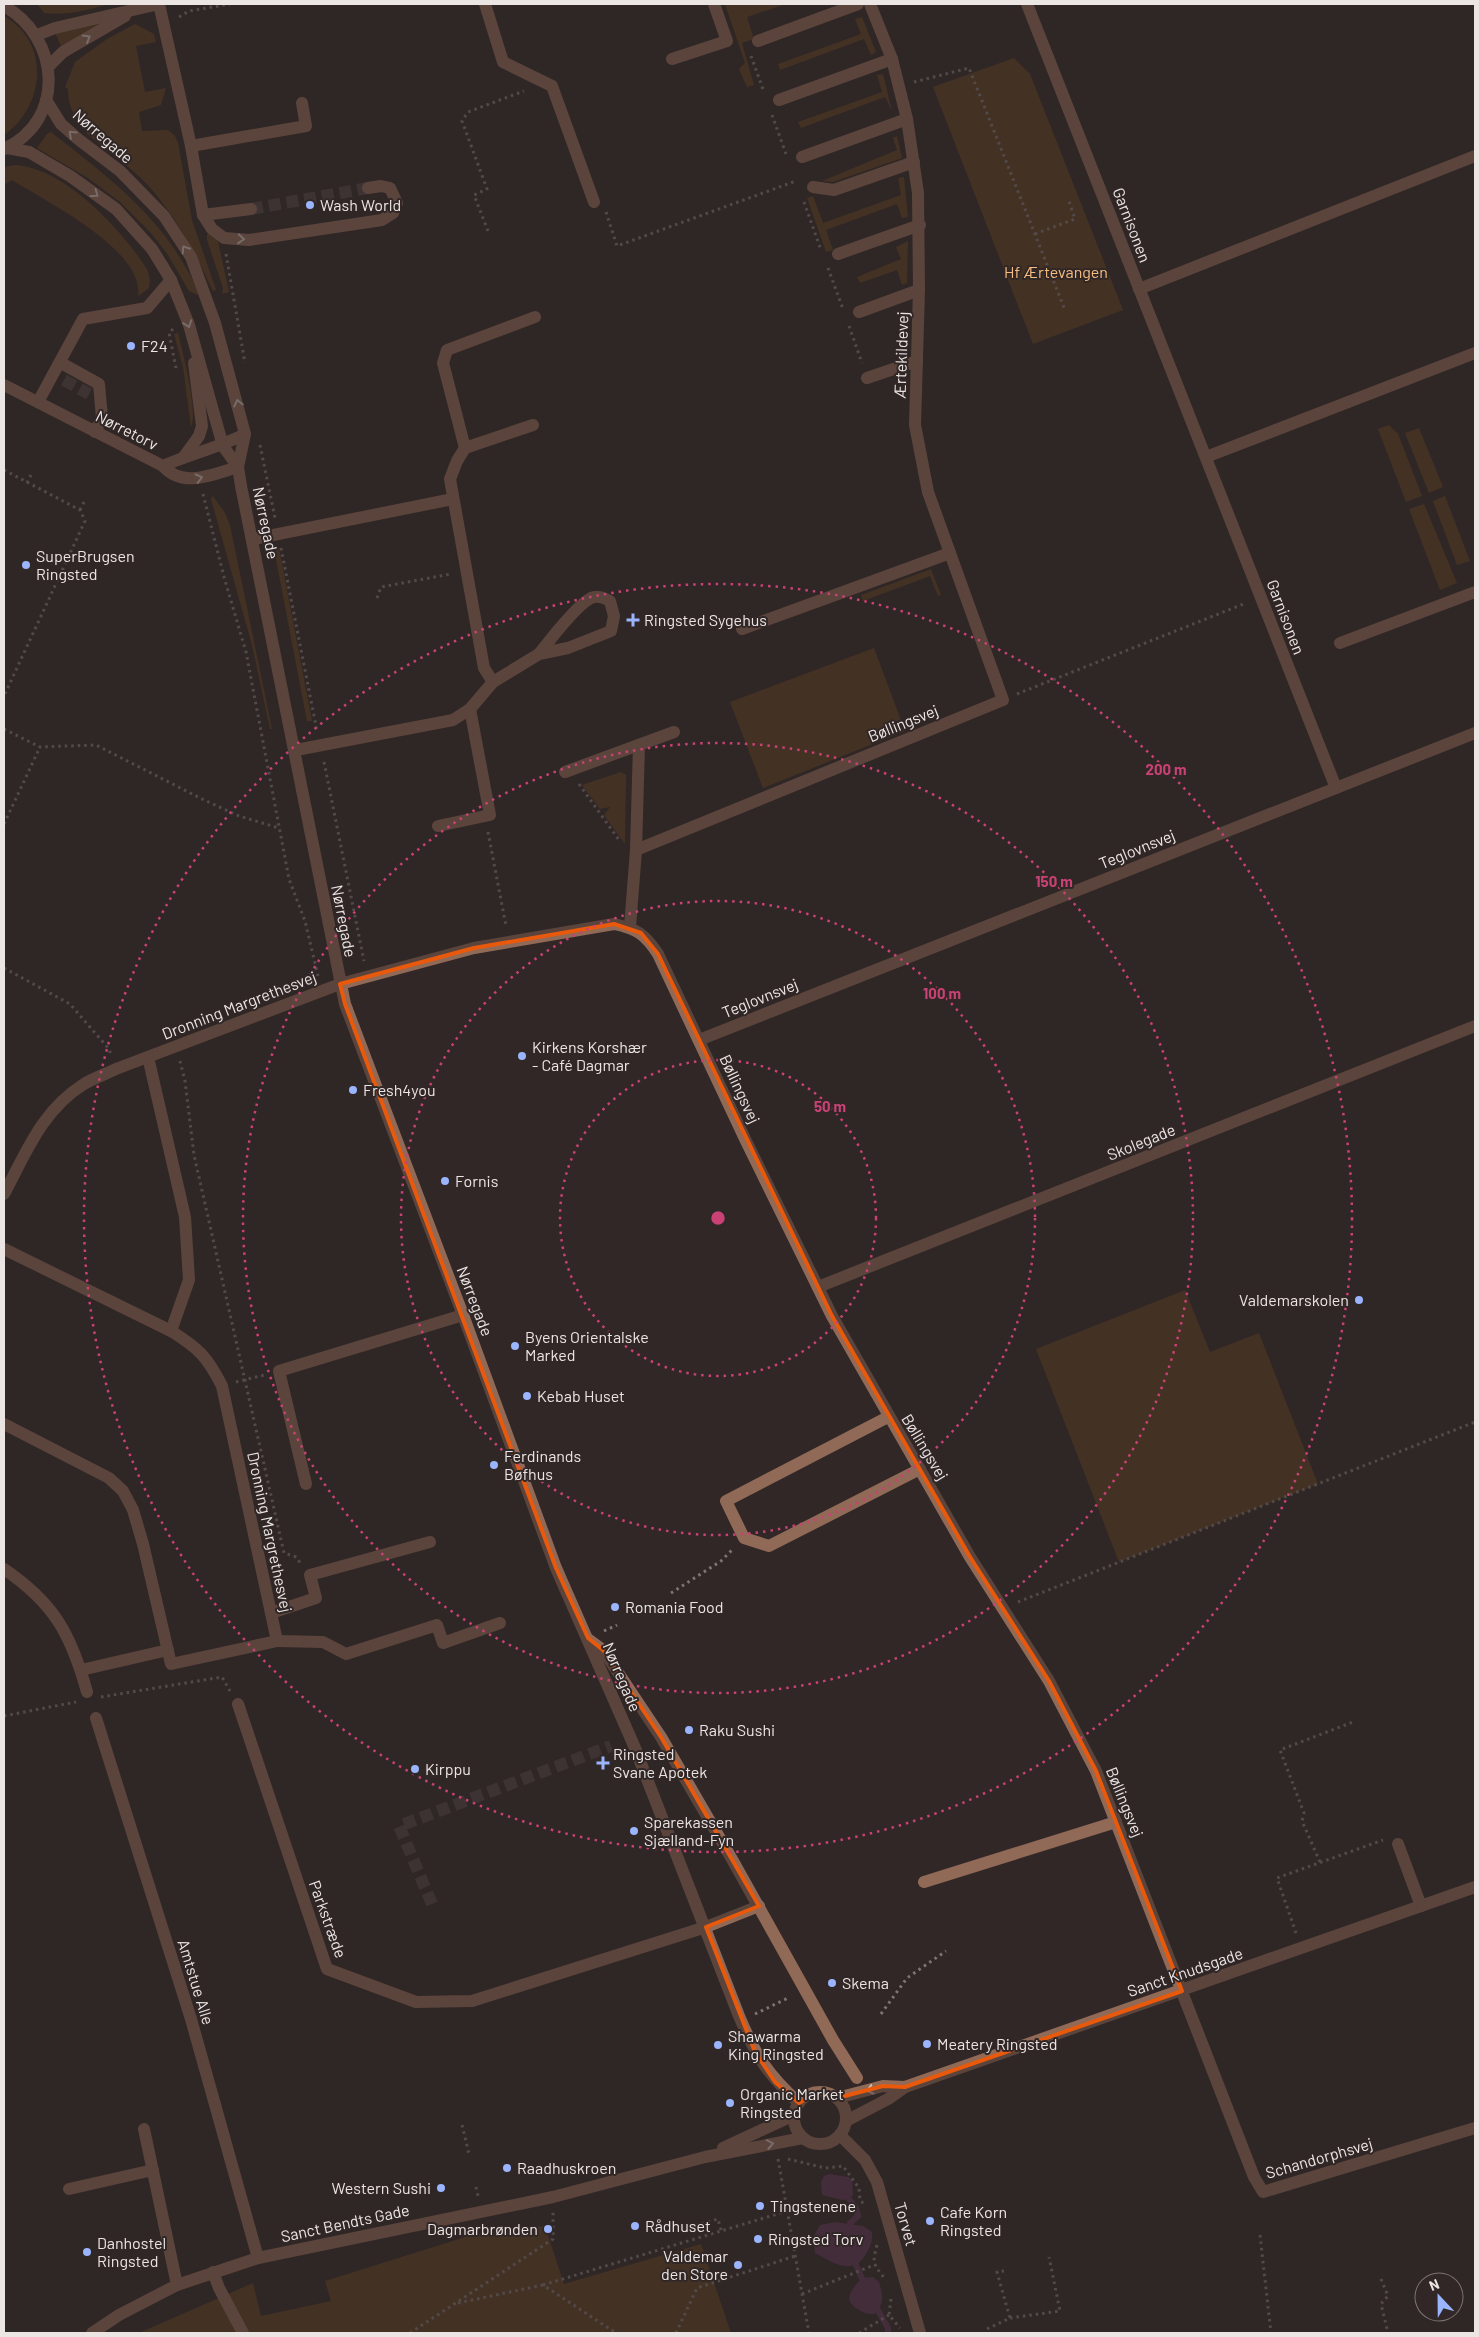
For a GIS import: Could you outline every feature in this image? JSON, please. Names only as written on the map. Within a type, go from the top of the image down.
[{"type":"street","points":[[37,35],[55,28],[159,4],[191,146],[203,215],[212,229],[224,238],[249,240],[382,220],[393,213],[397,203],[390,188],[381,186],[368,188]]},
{"type":"street","points":[[485,4],[504,62],[552,86],[594,202]]},
{"type":"street","points":[[672,59],[727,41],[714,4]]},
{"type":"street","points":[[758,42],[858,4]]},
{"type":"street","name":"Ærtekildevej","points":[[870,4],[892,59],[899,86],[907,119],[918,193],[920,225],[915,425],[928,492],[1003,700]]},
{"type":"street","name":"Garnisonen","points":[[1027,4],[1336,788]]},
{"type":"street","points":[[5,149],[22,138],[34,124],[46,100],[48,67],[37,35],[9,7]]},
{"type":"street","points":[[48,67],[64,52],[137,9]]},
{"type":"street","points":[[779,100],[892,59]]},
{"type":"street","name":"Nørregade","points":[[46,100],[61,124],[78,140],[120,171],[164,216],[190,257],[222,346],[244,434],[238,467],[296,750],[310,838],[345,1004],[463,1315],[556,1568],[588,1638],[676,1849],[740,2016],[760,2059],[796,2109]]},
{"type":"street","points":[[191,146],[306,126],[302,103]]},
{"type":"street","points":[[802,157],[907,119]]},
{"type":"street","name":"Nørregade","points":[[5,149],[29,152],[70,176],[116,209],[152,249],[171,280],[189,325],[223,446],[238,467]]},
{"type":"street","points":[[1139,289],[1475,156]]},
{"type":"street","points":[[813,187],[834,190],[914,162]]},
{"type":"street","points":[[203,215],[250,209]]},
{"type":"street","points":[[838,254],[920,225]]},
{"type":"street","points":[[59,378],[47,371],[74,321],[147,308],[171,280]]},
{"type":"street","points":[[859,312],[919,290]]},
{"type":"street","points":[[465,448],[443,364],[447,350],[535,317]]},
{"type":"street","points":[[38,402],[59,378],[61,363],[83,319]]},
{"type":"street","points":[[183,458],[199,436],[202,426],[194,369],[195,346]]},
{"type":"street","points":[[1206,457],[1475,353]]},
{"type":"street","points":[[867,378],[917,360]]},
{"type":"street","points":[[61,363],[99,384],[95,397],[102,418],[95,432]]},
{"type":"street","name":"Nørretorv","points":[[4,385],[162,466],[170,474],[190,480],[238,467]]},
{"type":"street","points":[[493,682],[484,668],[450,480],[456,461],[465,448],[533,425]]},
{"type":"street","points":[[162,466],[223,446],[244,434]]},
{"type":"street","points":[[253,539],[453,499]]},
{"type":"street","points":[[742,629],[950,553]]},
{"type":"street","points":[[1340,643],[1475,592]]},
{"type":"street","points":[[296,750],[452,720],[470,709],[493,682],[538,654],[560,628],[591,598],[602,597],[610,601],[614,616],[611,632],[568,648],[538,654]]},
{"type":"street","name":"Bøllingsvej","points":[[636,856],[1003,700]]},
{"type":"street","points":[[438,826],[490,815],[470,709]]},
{"type":"street","points":[[567,771],[674,732]]},
{"type":"street","name":"Teglovnsvej","points":[[699,1040],[1475,734]]},
{"type":"street","points":[[340,984],[474,948],[614,924],[630,927],[636,856],[639,745]]},
{"type":"street","name":"Bøllingsvej","points":[[630,927],[641,933],[658,954],[746,1141],[818,1287],[888,1417],[920,1469],[970,1558],[1049,1681],[1096,1771],[1182,1991]]},
{"type":"street","name":"Dronning Margrethesvej","points":[[4,1194],[41,1123],[63,1100],[85,1083],[148,1056],[340,984]]},
{"type":"street","name":"Skolegade","points":[[818,1287],[1475,1026]]},
{"type":"street","name":"Dronning Margrethesvej","points":[[148,1056],[185,1217],[189,1280],[170,1331]]},
{"type":"street","name":"Dronning Margrethesvej","points":[[4,1249],[170,1331],[196,1347],[211,1364],[222,1386],[277,1641]]},
{"type":"street","points":[[306,1484],[280,1371],[463,1315]]},
{"type":"street","points":[[888,1417],[726,1500],[744,1538],[769,1546],[920,1469]]},
{"type":"street","points":[[4,1424],[109,1478],[123,1491],[133,1510],[143,1544],[171,1664],[277,1641],[323,1642],[346,1654],[436,1625],[443,1643],[500,1623]]},
{"type":"street","points":[[271,1613],[316,1598],[310,1575],[430,1542]]},
{"type":"street","points":[[4,1569],[39,1596],[64,1628],[81,1670],[84,1697]]},
{"type":"street","points":[[588,1638],[603,1650],[650,1721],[858,2078]]},
{"type":"street","points":[[81,1670],[168,1650]]},
{"type":"street","name":"Parkstræde","points":[[238,1704],[327,1969],[416,2002],[472,2001],[706,1927]]},
{"type":"street","name":"Amtstue Alle","points":[[96,1718],[190,2019],[258,2258]]},
{"type":"street","points":[[924,1882],[1116,1822]]},
{"type":"street","points":[[1398,1844],[1421,1906]]},
{"type":"street","name":"Sanct Knudsgade","points":[[846,2121],[888,2099],[905,2087],[1475,1887]]},
{"type":"street","points":[[706,1927],[759,1906]]},
{"type":"street","name":"Schandorphsvej","points":[[1182,1991],[1254,2177],[1263,2192],[1475,2128]]},
{"type":"street","name":"Sanct Knudsgade","points":[[836,2098],[883,2086],[905,2087]]},
{"type":"street","points":[[810,2094],[830,2095],[836,2098],[844,2109],[846,2121],[840,2135],[826,2144],[810,2142],[803,2138],[798,2132],[796,2109],[810,2094]]},
{"type":"street","name":"Sanct Bendts Gade","points":[[705,2157],[796,2109]]},
{"type":"street","points":[[144,2129],[177,2285]]},
{"type":"street","name":"Torvet","points":[[840,2135],[865,2160],[876,2182],[920,2333]]},
{"type":"street","name":"Sanct Bendts Gade","points":[[92,2333],[119,2315],[177,2285],[258,2258],[553,2196],[705,2157],[803,2138]]},
{"type":"street","points":[[69,2189],[154,2170]]},
{"type":"street","points":[[214,2272],[219,2288],[243,2333]]},
{"type":"path","points":[[180,17],[189,12],[230,4]]},
{"type":"path","points":[[899,86],[969,68],[1065,310]]},
{"type":"path","points":[[488,231],[474,195],[487,189],[462,121],[468,112],[546,83]]},
{"type":"path","points":[[594,202],[603,203],[618,246],[796,181]]},
{"type":"path","points":[[1035,234],[1075,219],[1068,198]]},
{"type":"path","points":[[236,312],[243,342],[245,369]]},
{"type":"path","points":[[176,369],[169,333],[172,330],[189,325]]},
{"type":"path","points":[[259,438],[367,977]]},
{"type":"path","points":[[4,470],[80,510],[85,521],[4,696]]},
{"type":"path","points":[[27,483],[31,475]]},
{"type":"path","points":[[199,478],[224,578],[246,652],[289,879],[306,921],[322,991]]},
{"type":"path","points":[[80,510],[84,502]]},
{"type":"path","points":[[377,598],[380,587],[466,571]]},
{"type":"path","points":[[1003,700],[1261,597]]},
{"type":"path","points":[[4,729],[40,747],[96,745],[239,816],[279,828]]},
{"type":"path","points":[[4,824],[40,747]]},
{"type":"path","points":[[567,771],[636,856]]},
{"type":"path","points":[[484,816],[509,942]]},
{"type":"path","points":[[4,968],[70,1004],[109,1049],[116,1069]]},
{"type":"path","points":[[174,1047],[184,1081],[194,1155],[284,1553],[296,1558],[310,1575]]},
{"type":"path","points":[[222,1386],[280,1371]]},
{"type":"path","points":[[1003,1608],[1475,1422]]},
{"type":"path","points":[[671,1594],[722,1561],[744,1538]]},
{"type":"path","points":[[100,1698],[196,1679],[222,1677],[238,1704]]},
{"type":"path","points":[[4,1716],[84,1697]]},
{"type":"path","points":[[1320,1862],[1302,1821],[1304,1814],[1280,1750],[1353,1722]]},
{"type":"path","points":[[676,1849],[717,1834]]},
{"type":"path","points":[[1302,1948],[1277,1878],[1386,1838]]},
{"type":"path","points":[[881,2014],[907,1978],[946,1951]]},
{"type":"path","points":[[740,2016],[755,2014],[805,1990]]},
{"type":"path","points":[[462,2125],[469,2154]]},
{"type":"path","points":[[810,2333],[778,2156],[825,2168],[844,2166],[859,2188],[860,2200],[869,2210]]},
{"type":"path","points":[[410,2333],[553,2239],[553,2196]]},
{"type":"path","points":[[455,2304],[543,2285],[787,2211]]},
{"type":"path","points":[[689,2227],[718,2219],[721,2230]]},
{"type":"path","points":[[1260,2235],[1271,2333]]},
{"type":"path","points":[[878,2242],[874,2256],[874,2265],[887,2281]]},
{"type":"path","points":[[676,2333],[697,2288],[795,2256]]},
{"type":"path","points":[[987,2329],[1010,2318],[1060,2311],[1049,2257]]},
{"type":"path","points":[[802,2294],[874,2265]]},
{"type":"path","points":[[1004,2270],[998,2272],[1010,2318]]},
{"type":"path","points":[[1381,2279],[1388,2296],[1381,2304],[1388,2333]]},
{"type":"path","points":[[543,2285],[616,2333]]},
{"type":"path","points":[[859,2333],[888,2316],[892,2301],[889,2291]]},
{"type":"path","points":[[888,2316],[902,2333]]},
{"type":"highlighted area","points":[[614,924],[641,933],[658,954],[832,1316],[970,1557],[1049,1681],[1096,1771],[1182,1991],[905,2087],[883,2086],[837,2098],[817,2093],[799,2103],[775,2082],[755,2052],[706,1927],[759,1906],[661,1737],[603,1650],[588,1638],[556,1568],[345,1004],[340,984],[474,948],[589,927]]},
{"type":"green space","points":[[37,4],[110,4],[77,12],[53,14],[44,13]]},
{"type":"green space","points":[[725,4],[786,4],[747,17],[754,39],[742,43],[754,85],[747,87],[739,69],[745,63]]},
{"type":"green space","points":[[4,16],[19,28],[30,42],[35,58],[37,75],[34,92],[28,108],[18,123],[4,135]]},
{"type":"green space","points":[[862,17],[876,52],[871,55],[864,39],[780,70],[778,64],[861,34],[855,19]]},
{"type":"green space","points":[[100,24],[62,48],[55,33]]},
{"type":"green space","points":[[135,24],[154,34],[156,42],[136,46],[145,92],[166,88],[161,105],[139,112],[142,131],[168,130],[175,136],[178,143],[192,220],[216,290],[213,291],[191,247],[164,205],[143,180],[86,133],[88,130],[79,121],[69,101],[68,89],[65,87],[75,62],[107,39]]},
{"type":"green space","name":"Hf Ærtevangen","points":[[1014,58],[1030,74],[1123,310],[1033,344],[933,87]]},
{"type":"green space","points":[[883,74],[892,111],[885,97],[801,128],[798,122],[882,92],[877,75]]},
{"type":"green space","points":[[51,132],[123,190],[155,223],[182,261],[194,282],[198,295],[189,291],[168,255],[151,233],[120,202],[88,178],[37,148],[47,134]]},
{"type":"green space","points":[[897,136],[902,158],[833,182],[822,181],[897,150],[893,138]]},
{"type":"green space","points":[[15,165],[34,169],[53,177],[90,203],[107,219],[136,253],[147,269],[150,279],[149,288],[138,296],[136,279],[126,261],[90,229],[12,180],[4,185],[4,167]]},
{"type":"green space","points":[[904,177],[908,217],[902,218],[897,204],[826,230],[833,250],[826,252],[807,198],[813,196],[823,223],[901,195],[898,178]]},
{"type":"green space","points":[[210,233],[218,241],[229,292],[222,294],[223,288],[207,240],[207,234]]},
{"type":"green space","points":[[908,241],[907,283],[902,285],[897,270],[860,283],[857,277],[901,259],[896,247]]},
{"type":"green space","points":[[178,333],[193,409],[191,427],[183,367],[174,334]]},
{"type":"green space","points":[[1389,425],[1398,434],[1422,496],[1406,502],[1378,429]]},
{"type":"green space","points":[[1419,428],[1443,487],[1429,493],[1405,433]]},
{"type":"green space","points":[[213,496],[225,513],[230,525],[272,729],[270,729],[252,645],[211,499]]},
{"type":"green space","points":[[1445,496],[1470,561],[1457,565],[1433,501]]},
{"type":"green space","points":[[1424,504],[1457,583],[1440,590],[1409,509]]},
{"type":"green space","points":[[279,548],[312,721],[307,721],[274,549]]},
{"type":"green space","points":[[931,569],[941,595],[938,596],[930,576],[863,601],[861,595]]},
{"type":"green space","points":[[874,648],[905,731],[763,788],[730,702]]},
{"type":"green space","points":[[621,772],[626,775],[625,844],[604,815],[610,807],[600,809],[582,785]]},
{"type":"green space","points":[[1185,1290],[1210,1352],[1259,1333],[1318,1484],[1119,1562],[1036,1349]]},
{"type":"green space","points":[[545,2226],[564,2284],[701,2244],[731,2333],[139,2333],[253,2283],[261,2316],[331,2301],[325,2281],[475,2234]]},
{"type":"shaded area","points":[[829,2174],[848,2177],[852,2180],[853,2195],[849,2199],[842,2200],[822,2195],[821,2182],[824,2176]]},
{"type":"shaded area","points":[[835,2222],[863,2226],[872,2232],[872,2241],[866,2254],[855,2265],[842,2266],[815,2253],[813,2237],[820,2225]]},
{"type":"shaded area","points":[[873,2277],[879,2282],[882,2295],[880,2307],[874,2314],[859,2310],[850,2302],[849,2298],[852,2290],[862,2278]]},
{"type":"waterway","points":[[849,2199],[856,2208],[858,2216],[850,2223],[851,2230]]},
{"type":"waterway","points":[[855,2257],[856,2265],[865,2285]]},
{"type":"waterway","points":[[875,2305],[888,2328],[888,2333]]},
{"type":"tunnel","points":[[251,209],[368,188]]},
{"type":"tunnel","points":[[64,380],[89,394]]},
{"type":"tunnel","points":[[432,1904],[399,1826],[611,1746]]},
{"type":"place","name":"Wash World","points":[[310,205]]},
{"type":"place","name":"F24","points":[[131,346]]},
{"type":"place","name":"SuperBrugsen Ringsted","points":[[26,565]]},
{"type":"place","name":"Ringsted Sygehus","points":[[633,620]]},
{"type":"place","name":"Kirkens Korshær - Café Dagmar","points":[[522,1056]]},
{"type":"place","name":"Fresh4you","points":[[353,1090]]},
{"type":"place","name":"Fornis","points":[[445,1181]]},
{"type":"place","name":"Valdemarskolen","points":[[1359,1300]]},
{"type":"place","name":"Byens Orientalske Marked","points":[[515,1346]]},
{"type":"place","name":"Kebab Huset","points":[[527,1396]]},
{"type":"place","name":"Ferdinands Bøfhus","points":[[494,1465]]},
{"type":"place","name":"Romania Food","points":[[615,1607]]},
{"type":"place","name":"Raku Sushi","points":[[689,1730]]},
{"type":"place","name":"Ringsted Svane Apotek","points":[[603,1763]]},
{"type":"place","name":"Kirppu","points":[[415,1769]]},
{"type":"place","name":"Sparekassen Sjælland-Fyn","points":[[634,1831]]},
{"type":"place","name":"Skema","points":[[832,1983]]},
{"type":"place","name":"Meatery Ringsted","points":[[927,2044]]},
{"type":"place","name":"Shawarma King Ringsted","points":[[718,2045]]},
{"type":"place","name":"Organic Market Ringsted","points":[[730,2103]]},
{"type":"place","name":"Raadhuskroen","points":[[507,2168]]},
{"type":"place","name":"Western Sushi","points":[[441,2188]]},
{"type":"place","name":"Tingstenene","points":[[760,2206]]},
{"type":"place","name":"Cafe Korn Ringsted","points":[[930,2221]]},
{"type":"place","name":"Rådhuset","points":[[635,2226]]},
{"type":"place","name":"Dagmarbrønden","points":[[548,2229]]},
{"type":"place","name":"Ringsted Torv","points":[[758,2239]]},
{"type":"place","name":"Danhostel Ringsted","points":[[87,2252]]},
{"type":"place","name":"Valdemar den Store","points":[[738,2265]]}]
